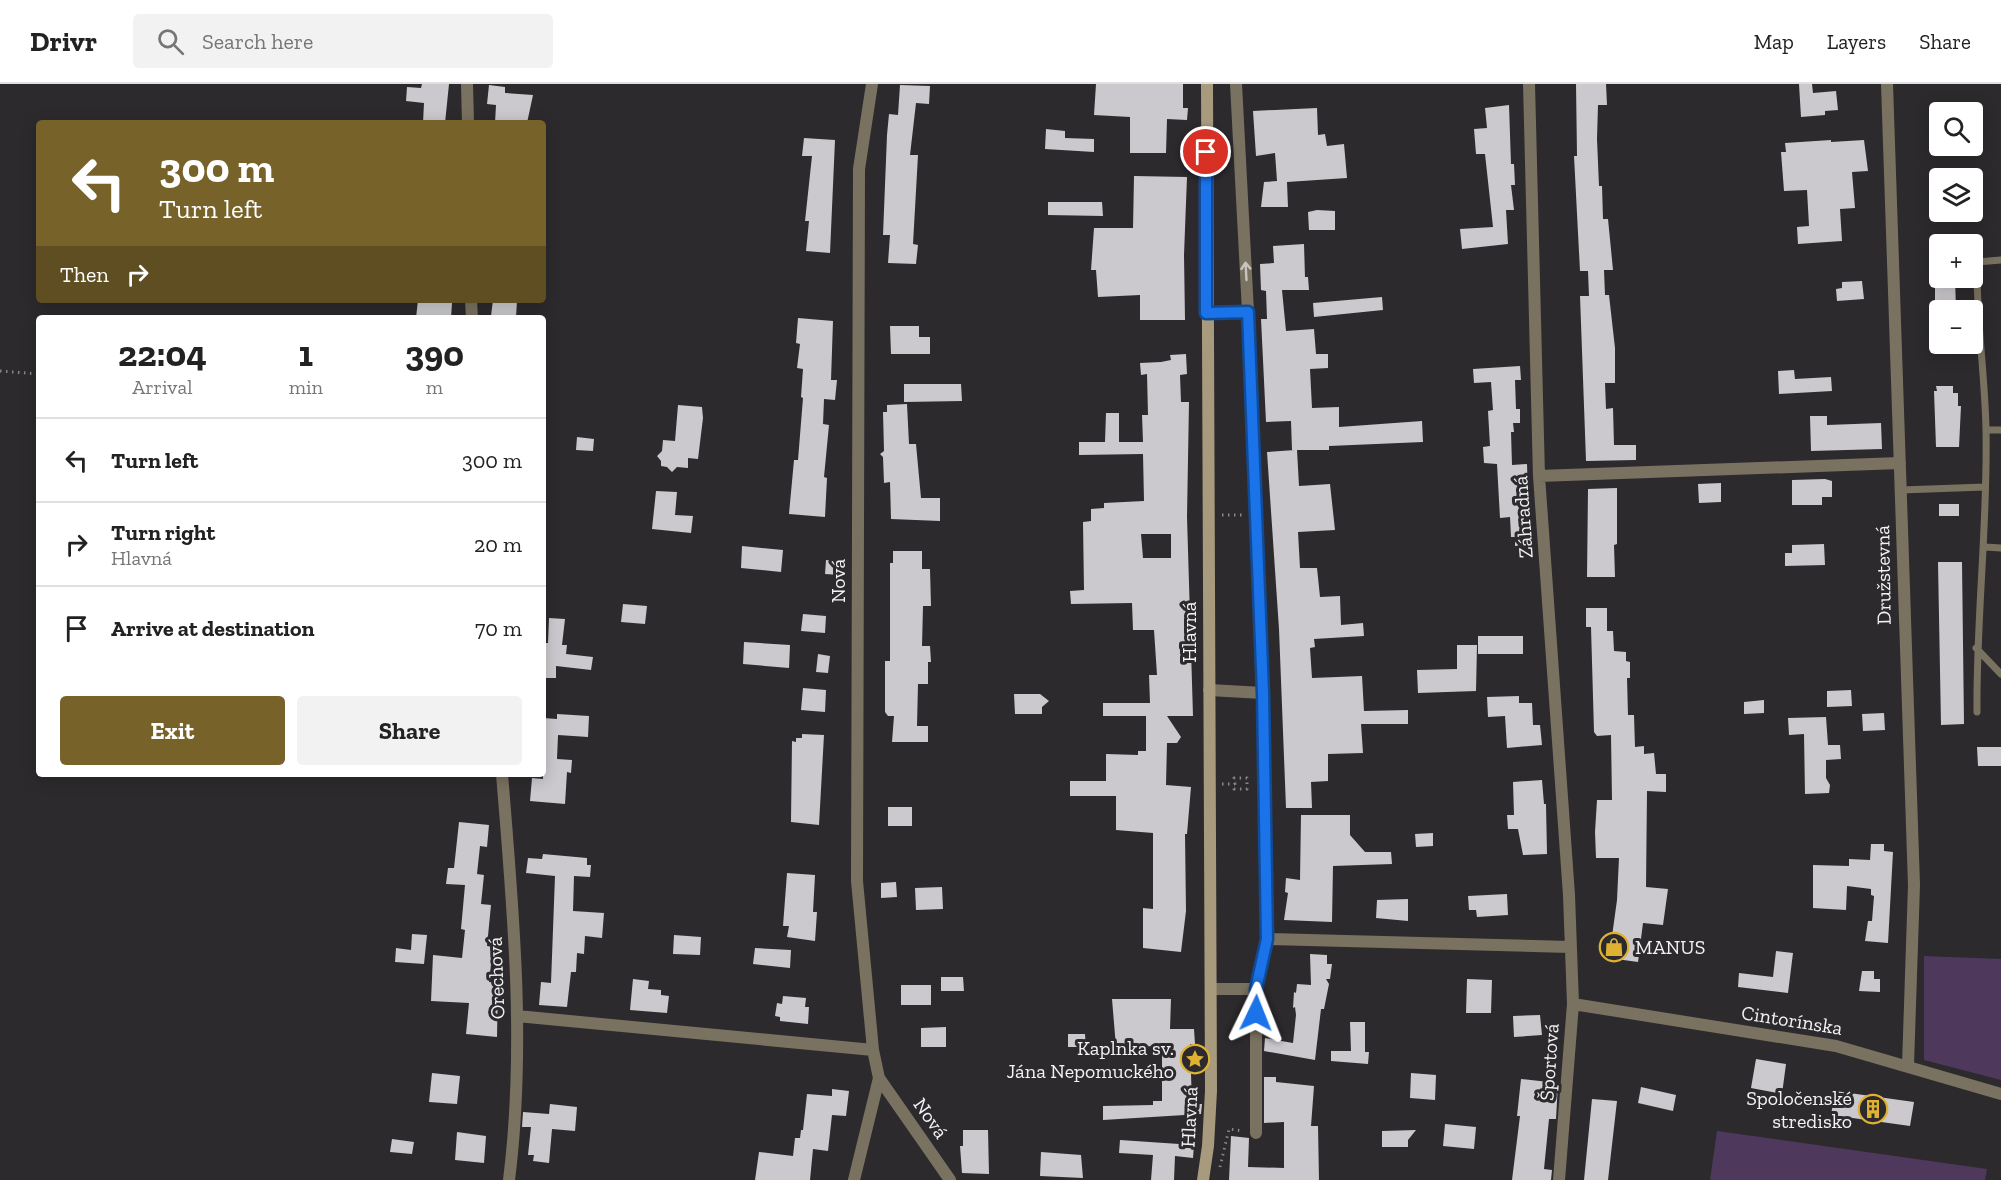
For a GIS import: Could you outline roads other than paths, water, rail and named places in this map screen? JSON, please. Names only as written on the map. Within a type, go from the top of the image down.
[{"type":"main road","name":"Hlavná","points":[[1203,1180],[1210,1118],[1211,989],[1206,313],[1207,84]]},
{"type":"street","points":[[467,84],[468,120]]},
{"type":"street","name":"Nová","points":[[872,84],[859,169],[857,881],[873,1050],[879,1077],[950,1180]]},
{"type":"street","points":[[1236,84],[1248,312],[1263,693],[1267,939],[1256,989],[1256,1133]]},
{"type":"street","name":"Záhradná","points":[[1529,84],[1539,476],[1569,895],[1570,947]]},
{"type":"street","name":"Družstevná","points":[[1887,84],[1914,885],[1908,1065]]},
{"type":"street","points":[[1206,313],[1248,312]]},
{"type":"street","points":[[1539,476],[1900,463]]},
{"type":"street","points":[[1209,690],[1263,693]]},
{"type":"street","name":"Orechová","points":[[502,777],[517,1016],[515,1137],[509,1180]]},
{"type":"street","points":[[1267,939],[1570,947]]},
{"type":"street","name":"Športová","points":[[1559,1180],[1573,1004],[1570,947]]},
{"type":"street","points":[[1211,989],[1256,989]]},
{"type":"street","name":"Cintorínska","points":[[1573,1004],[1836,1046],[1908,1065],[1982,1091],[2001,1094]]},
{"type":"street","points":[[517,1016],[873,1050]]},
{"type":"street","name":"Nová","points":[[854,1180],[879,1077]]},
{"type":"lane","points":[[1977,712],[1976,648],[1985,548],[1986,430],[1976,304],[1977,262],[2001,260]]},
{"type":"lane","points":[[1986,430],[2001,430]]},
{"type":"lane","points":[[1900,490],[1985,487]]},
{"type":"lane","points":[[1985,548],[2001,548]]},
{"type":"lane","points":[[1976,648],[2001,674]]},
{"type":"place","name":"MANUS","points":[[1614,947]]},
{"type":"place","name":"Kaplnka sv. Jána Nepomuckého","points":[[1195,1059]]},
{"type":"place","name":"Spoločenské stredisko","points":[[1873,1109]]}]
